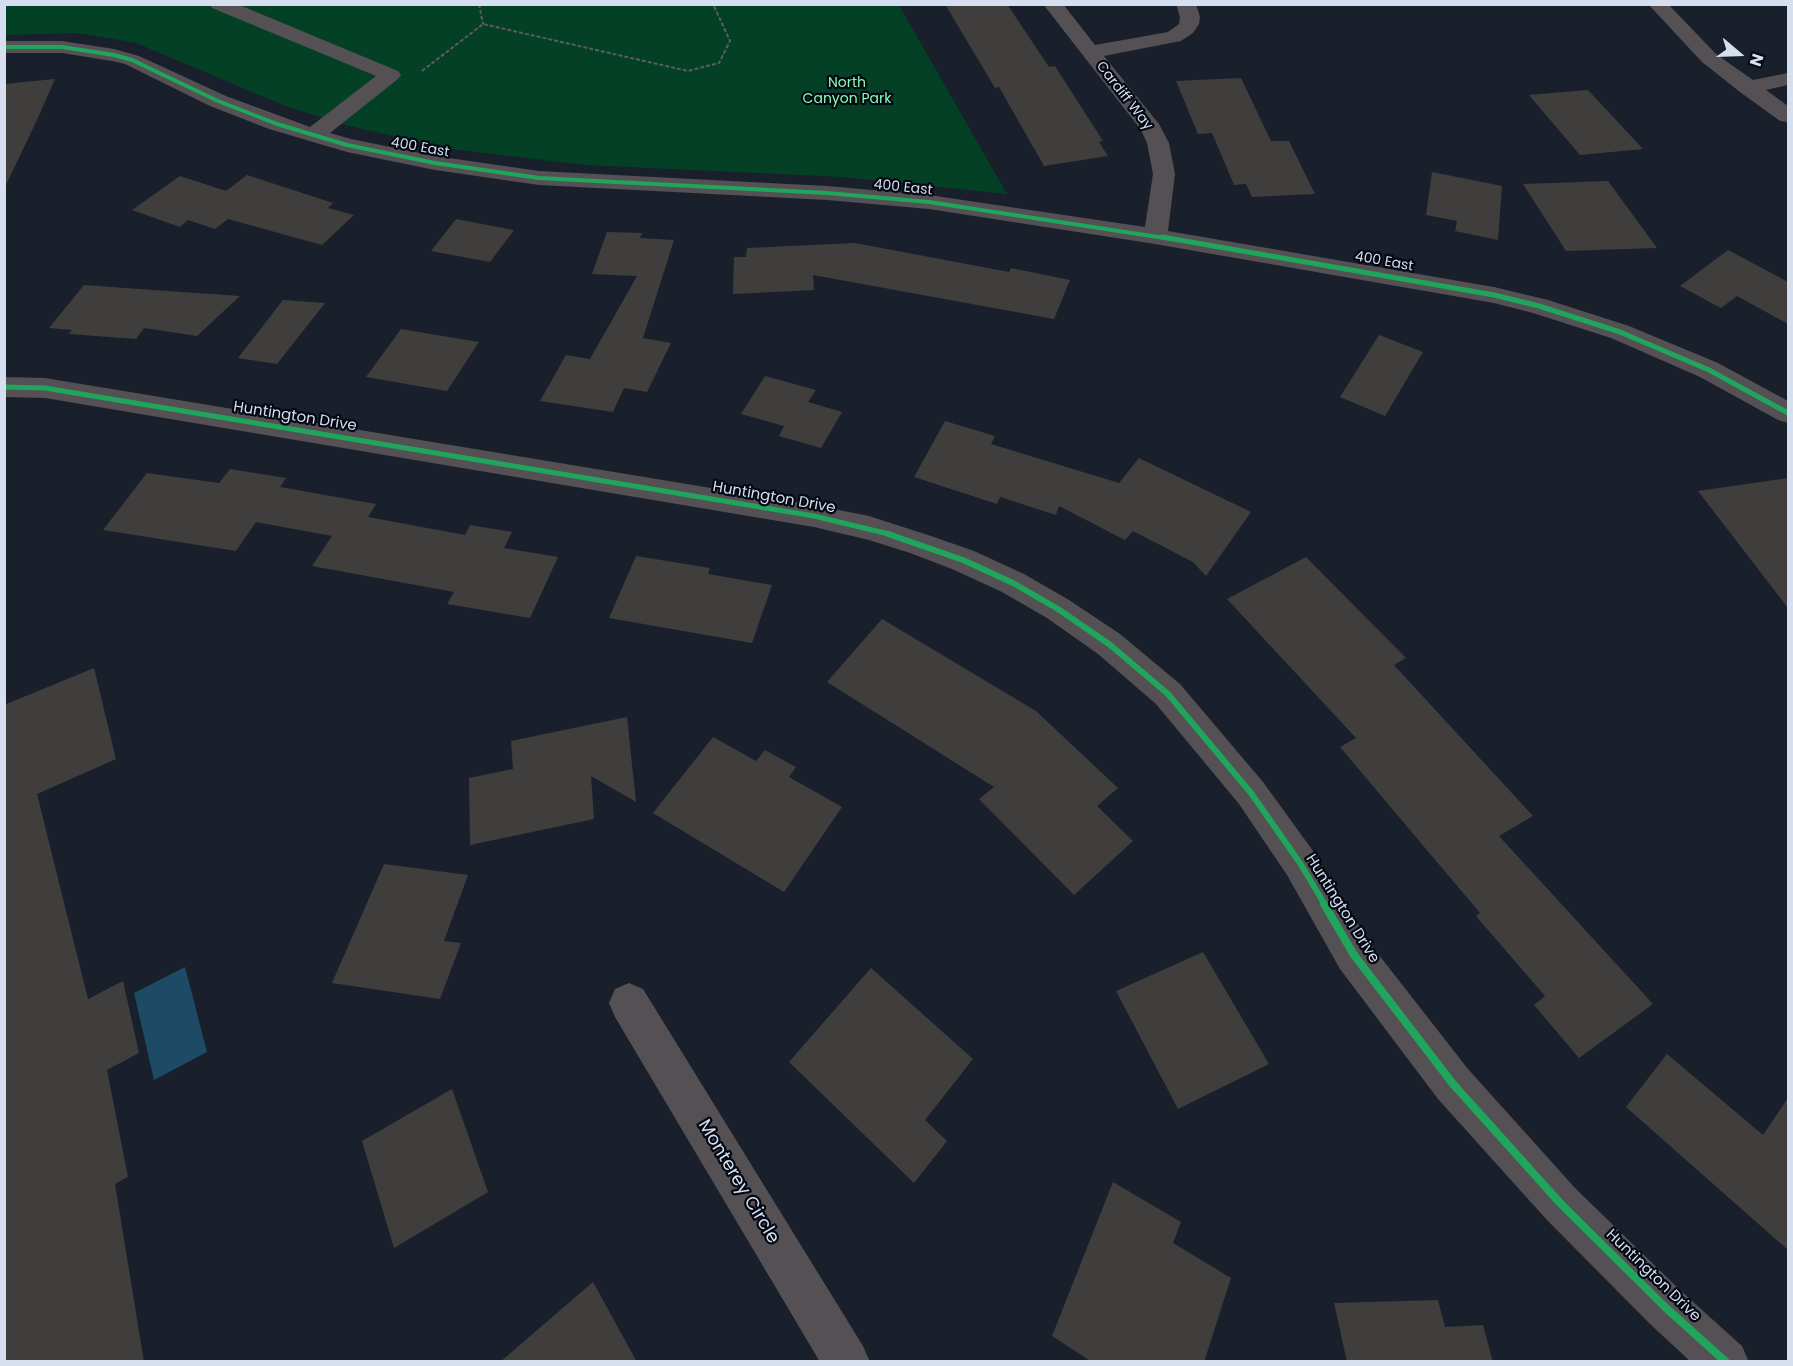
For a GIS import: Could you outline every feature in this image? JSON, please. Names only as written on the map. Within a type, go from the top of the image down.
[{"type":"street","points":[[219,4],[391,75],[313,135]]},
{"type":"street","name":"Cardiff Way","points":[[1052,4],[1150,129],[1158,143],[1164,174],[1155,236]]},
{"type":"street","points":[[1089,52],[1174,37],[1186,29],[1189,24],[1190,17],[1185,4]]},
{"type":"street","points":[[1657,4],[1709,58],[1788,116]]},
{"type":"street","name":"400 East","points":[[4,47],[62,47],[114,55],[152,69],[235,108],[313,135],[416,159],[539,178],[889,198],[983,209],[1444,285],[1539,306],[1611,329],[1665,350],[1749,391],[1788,413]]},
{"type":"street","points":[[1747,88],[1788,79]]},
{"type":"street","name":"Huntington Drive","points":[[4,387],[55,389],[814,516],[869,528],[920,543],[963,560],[1031,593],[1109,645],[1168,693],[1251,793],[1299,863],[1354,955],[1453,1084],[1561,1204],[1666,1308],[1726,1362]]},
{"type":"street","name":"Monterey Circle","points":[[629,1003],[847,1362]]},
{"type":"path","points":[[479,4],[483,24]]},
{"type":"path","points":[[483,24],[688,71],[719,63],[730,41],[713,4]]},
{"type":"path","points":[[417,75],[483,24]]},
{"type":"green space","name":"North Canyon Park","points":[[5,4],[899,5],[1007,194],[843,177],[585,165],[452,149],[349,126],[288,107],[136,43],[77,33],[5,35]]},
{"type":"water","points":[[185,967],[207,1052],[154,1080],[134,993]]},
{"type":"building","points":[[945,4],[1007,4],[1049,67],[1055,66],[1103,141],[1099,142],[1108,156],[1044,166],[999,87],[995,88]]},
{"type":"building","points":[[1241,78],[1271,141],[1289,141],[1315,194],[1252,197],[1246,184],[1234,185],[1212,133],[1198,134],[1176,81]]},
{"type":"building","points":[[55,79],[37,120],[4,189],[4,84]]},
{"type":"building","points":[[1588,90],[1643,149],[1580,155],[1529,95]]},
{"type":"building","points":[[1432,172],[1502,186],[1498,240],[1455,231],[1457,221],[1426,215]]},
{"type":"building","points":[[247,175],[333,203],[328,208],[354,215],[322,245],[228,219],[215,229],[188,220],[180,227],[132,210],[180,176],[226,191]]},
{"type":"building","points":[[1608,181],[1657,248],[1566,251],[1523,184]]},
{"type":"building","points":[[456,219],[514,230],[490,262],[431,251]]},
{"type":"building","points":[[607,232],[642,233],[640,238],[674,240],[643,338],[671,343],[647,392],[624,388],[613,412],[540,401],[566,355],[590,359],[637,276],[592,274]]},
{"type":"building","points":[[855,243],[1009,272],[1011,268],[1070,280],[1054,319],[813,275],[814,290],[733,294],[734,257],[746,257],[747,248]]},
{"type":"building","points":[[1728,250],[1788,282],[1788,324],[1737,296],[1721,308],[1680,286]]},
{"type":"building","points":[[84,285],[240,296],[197,336],[144,328],[136,339],[69,334],[72,330],[49,328]]},
{"type":"building","points":[[283,300],[325,303],[277,364],[238,358]]},
{"type":"building","points":[[401,329],[479,342],[447,391],[366,377]]},
{"type":"building","points":[[1379,335],[1423,352],[1385,416],[1340,397]]},
{"type":"building","points":[[765,376],[816,390],[808,402],[842,412],[821,448],[779,436],[784,426],[741,414]]},
{"type":"building","points":[[945,421],[995,436],[991,444],[1119,483],[1139,458],[1251,512],[1206,576],[1193,562],[1133,531],[1125,540],[1059,506],[1056,515],[1000,497],[997,504],[914,477]]},
{"type":"building","points":[[230,469],[286,478],[280,487],[376,504],[368,517],[465,535],[470,525],[512,532],[504,548],[558,557],[530,618],[447,604],[454,592],[312,566],[332,536],[256,522],[236,551],[103,530],[147,473],[219,483]]},
{"type":"building","points":[[1788,478],[1788,608],[1698,491]]},
{"type":"building","points":[[636,556],[710,568],[708,574],[772,585],[752,643],[609,618]]},
{"type":"building","points":[[1306,557],[1406,658],[1394,665],[1533,816],[1499,836],[1653,1004],[1579,1058],[1534,1005],[1545,996],[1476,916],[1480,913],[1340,747],[1356,738],[1227,599]]},
{"type":"building","points":[[882,619],[1036,711],[1118,788],[1097,806],[1133,841],[1074,895],[979,799],[994,787],[827,682]]},
{"type":"building","points":[[94,668],[116,759],[37,794],[88,999],[123,981],[139,1053],[107,1070],[128,1177],[115,1184],[144,1362],[4,1362],[4,705]]},
{"type":"building","points":[[627,717],[636,802],[591,776],[594,819],[470,845],[469,778],[513,769],[511,741]]},
{"type":"building","points":[[713,737],[756,761],[765,750],[796,767],[789,777],[842,807],[784,892],[653,813]]},
{"type":"building","points":[[384,864],[468,875],[444,941],[461,943],[440,999],[332,983]]},
{"type":"building","points":[[1203,952],[1269,1064],[1178,1109],[1116,991]]},
{"type":"building","points":[[871,968],[973,1059],[925,1120],[947,1141],[914,1183],[789,1062]]},
{"type":"building","points":[[1667,1054],[1763,1135],[1788,1098],[1788,1250],[1626,1107]]},
{"type":"building","points":[[452,1089],[488,1192],[394,1248],[362,1141]]},
{"type":"building","points":[[1113,1182],[1181,1222],[1173,1243],[1231,1278],[1204,1362],[1092,1362],[1052,1336]]},
{"type":"building","points":[[593,1282],[637,1362],[500,1362]]},
{"type":"building","points":[[1438,1300],[1445,1327],[1483,1325],[1493,1362],[1347,1362],[1334,1303]]},
{"type":"cycle path","points":[[4,47],[62,47],[114,55],[132,60],[218,101],[277,124],[347,145],[435,163],[539,178],[827,193],[929,202],[1155,236],[1494,295],[1539,306],[1620,332],[1709,370],[1788,413]]},
{"type":"cycle path","points":[[4,387],[45,388],[814,516],[869,528],[920,544],[963,560],[1013,583],[1058,609],[1109,644],[1168,694],[1251,793],[1300,863],[1354,955],[1453,1084],[1561,1204],[1666,1308],[1726,1362]]}]
